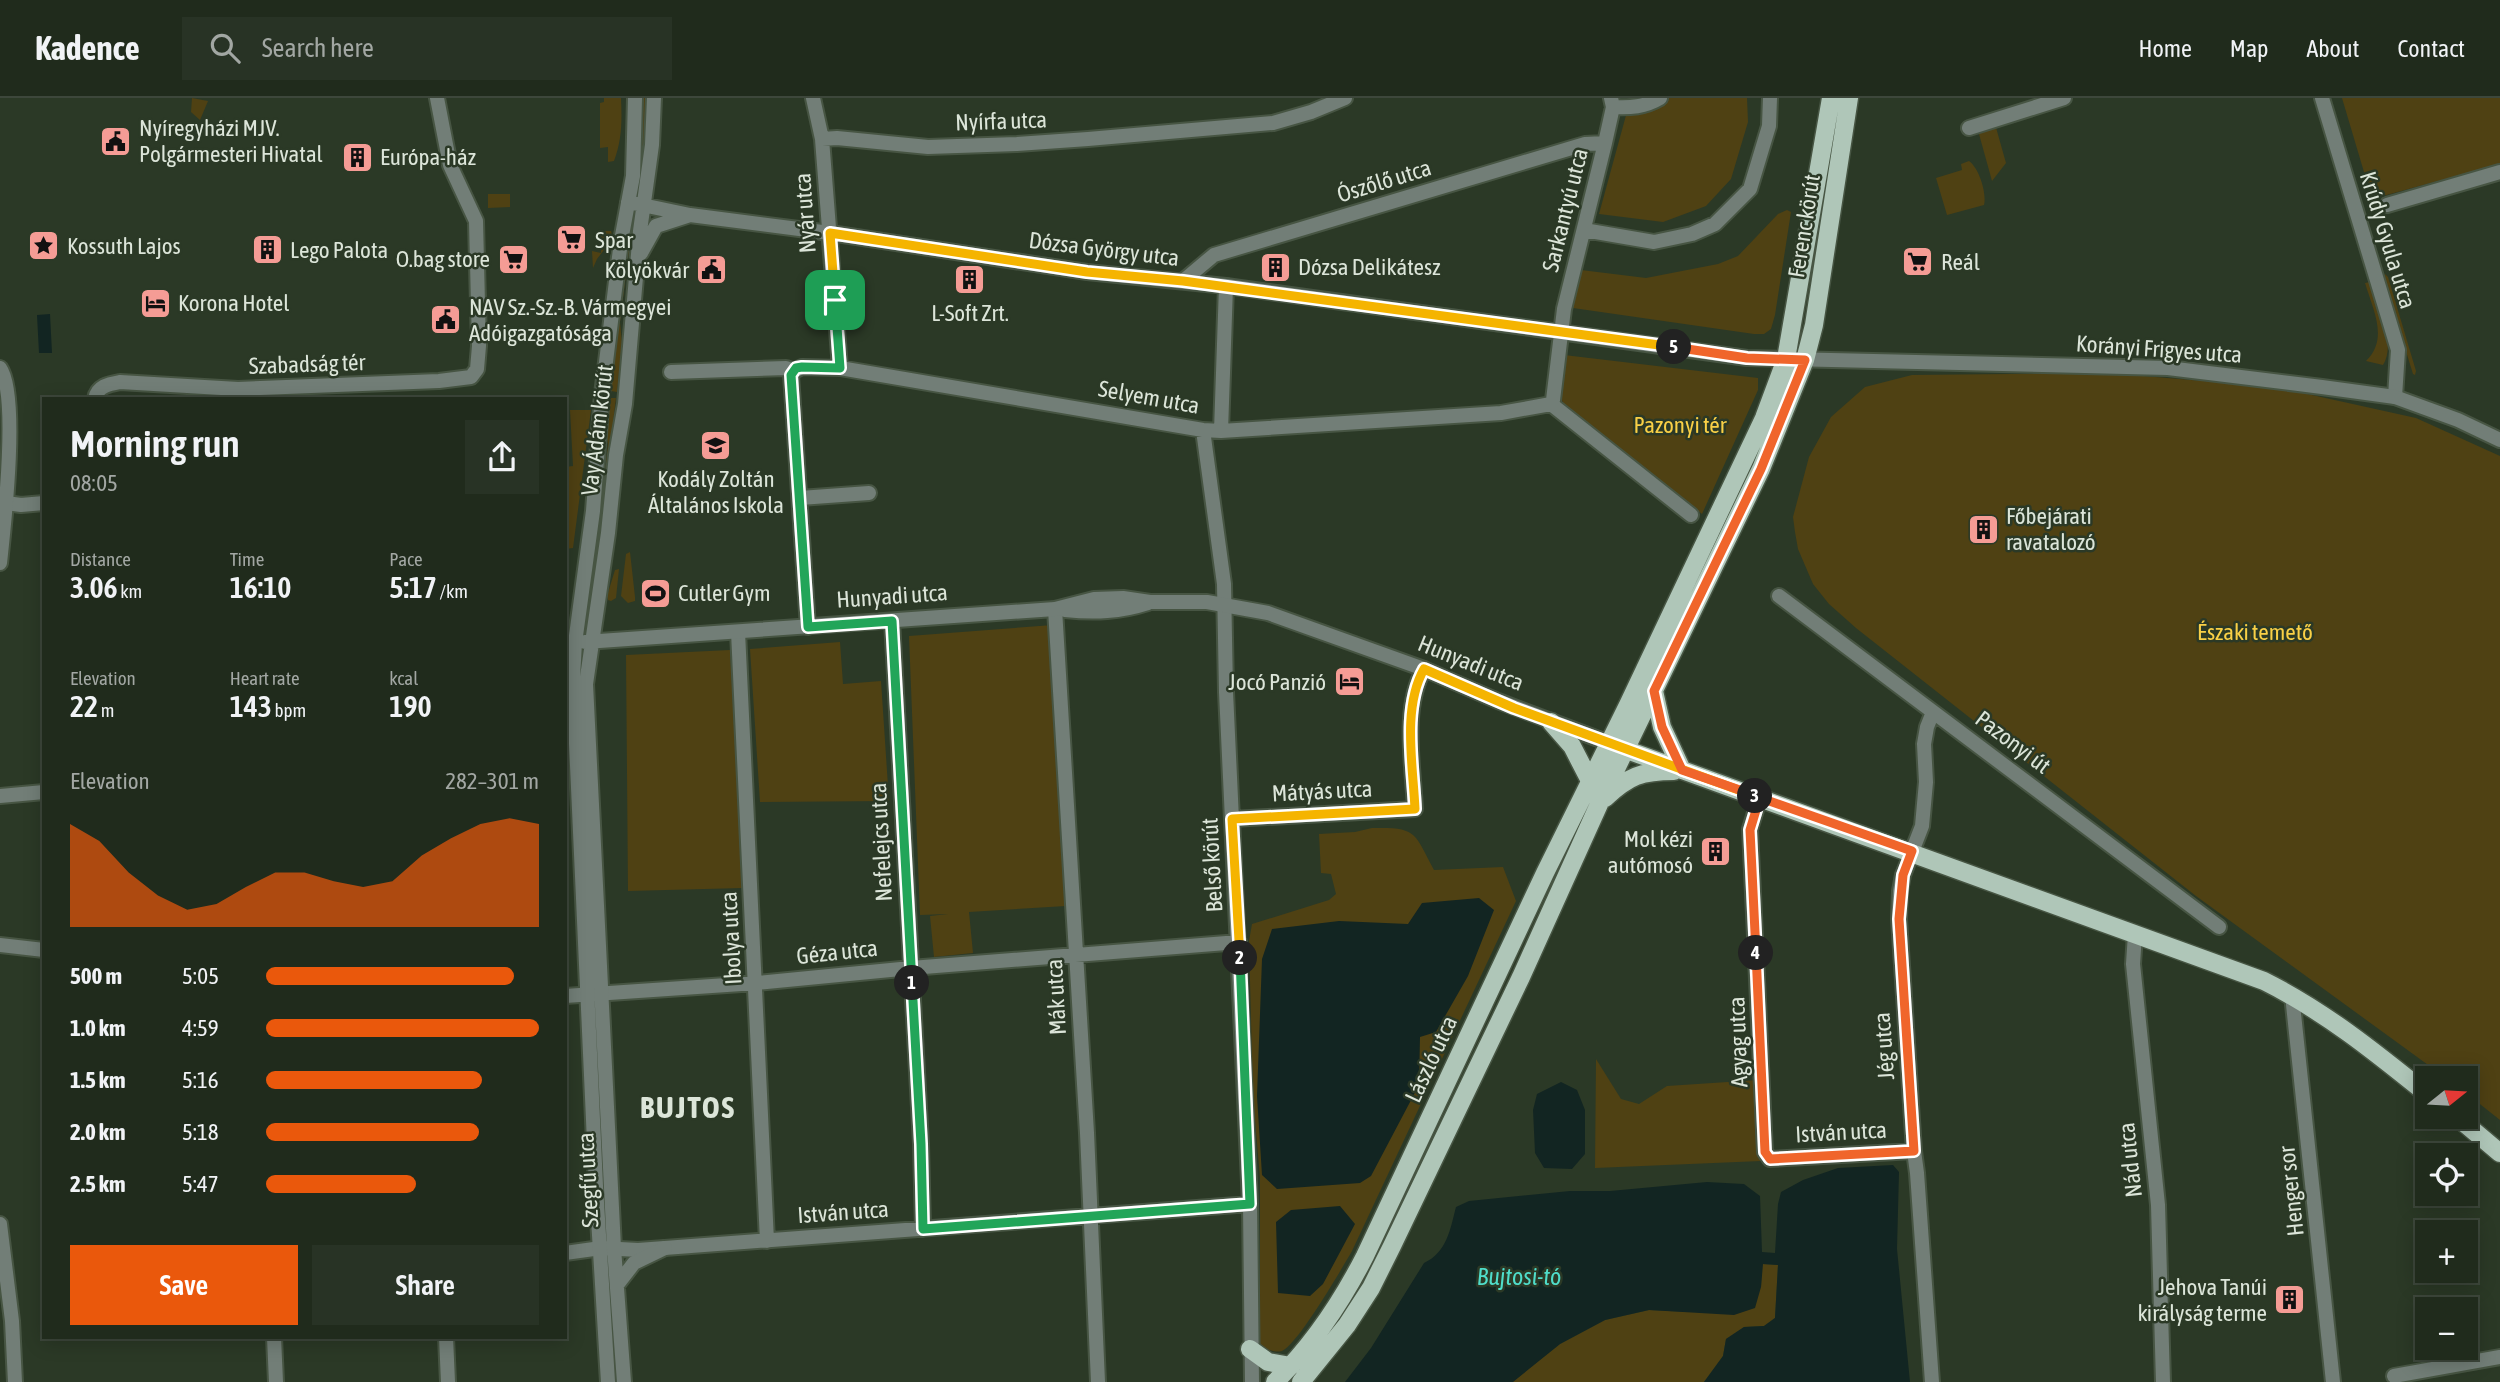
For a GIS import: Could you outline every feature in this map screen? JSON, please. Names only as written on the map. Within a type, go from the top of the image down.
[{"type":"main road","name":"Ferenc körút","points":[[1786,359],[1831,98]]},
{"type":"main road","name":"Ferenc körút","points":[[1805,360],[1814,325],[1849,98]]},
{"type":"main road","points":[[1618,746],[1746,459],[1786,359]]},
{"type":"main road","points":[[1618,746],[1654,691],[1761,469],[1805,360]]},
{"type":"main road","points":[[1654,691],[1662,727],[1684,770]]},
{"type":"main road","points":[[1551,722],[1576,752],[1590,781]]},
{"type":"main road","name":"Hunyadi utca","points":[[1618,746],[1684,770]]},
{"type":"main road","name":"László utca","points":[[1296,1374],[1341,1302],[1375,1236],[1590,781],[1618,746]]},
{"type":"main road","name":"László utca","points":[[1275,1382],[1296,1374],[1347,1325],[1371,1288],[1521,978],[1600,802],[1618,746]]},
{"type":"main road","points":[[1600,802],[1633,776],[1652,771],[1684,770],[2264,981],[2292,995],[2351,1034],[2415,1085]]},
{"type":"main road","points":[[2471,1129],[2500,1153]]},
{"type":"main road","points":[[1250,1349],[1268,1362],[1296,1374]]},
{"type":"street","name":"Szabadság tér","points":[[95,397],[96,393],[111,384],[237,394],[462,380],[471,377],[477,369],[479,346],[475,221],[450,165],[437,98]]},
{"type":"street","name":"Vay Ádám körút","points":[[570,644],[588,551],[602,394],[633,176],[635,98]]},
{"type":"street","name":"Vay Ádám körút","points":[[593,641],[625,404],[643,204],[653,145],[653,98]]},
{"type":"street","name":"Nyár utca","points":[[813,98],[822,139],[840,368]]},
{"type":"street","name":"Nyírfa utca","points":[[822,139],[928,146],[1088,139],[1273,122],[1311,112],[1346,98]]},
{"type":"street","points":[[1612,103],[1628,108],[1649,104],[1660,98]]},
{"type":"street","points":[[1584,230],[1654,242],[1692,234],[1714,224],[1750,189],[1769,126],[1770,98]]},
{"type":"street","points":[[1969,128],[2040,101],[2064,98]]},
{"type":"street","name":"Krúdy Gyula utca","points":[[2322,98],[2398,351],[2395,397]]},
{"type":"street","name":"Sarkantyú utca","points":[[1561,333],[1612,103]]},
{"type":"street","name":"Ószőlő utca","points":[[1183,281],[1213,255],[1585,144],[1605,143]]},
{"type":"street","name":"Krúdy Gyula utca","points":[[2387,205],[2500,172]]},
{"type":"street","name":"Dózsa György utca","points":[[628,202],[690,215],[1087,272],[1226,286],[1561,333]]},
{"type":"street","points":[[637,261],[656,226],[690,215]]},
{"type":"street","points":[[1221,431],[1226,286]]},
{"type":"street","points":[[1691,515],[1551,404],[1561,333],[1747,358],[1805,360]]},
{"type":"street","name":"Korányi Frigyes utca","points":[[1805,360],[2168,368],[2395,397],[2459,420],[2500,440]]},
{"type":"street","points":[[0,368],[5,374],[8,391],[6,503],[0,564]]},
{"type":"street","name":"Selyem utca","points":[[671,372],[840,368],[1221,431],[1501,413],[1551,404]]},
{"type":"street","points":[[794,371],[791,375],[808,627]]},
{"type":"street","name":"Belső körút","points":[[1203,430],[1224,584],[1250,1204],[1252,1382]]},
{"type":"street","points":[[800,498],[869,493]]},
{"type":"street","points":[[6,503],[42,503]]},
{"type":"street","name":"Pazonyi út","points":[[1779,596],[2219,927]]},
{"type":"street","name":"Hunyadi utca","points":[[570,644],[1055,609],[1094,599],[1123,598],[1150,602],[1224,604],[1268,613],[1424,669],[1551,722],[1618,746]]},
{"type":"street","name":"Mák utca","points":[[1055,609],[1077,956],[1098,1382]]},
{"type":"street","name":"Nefelejcs utca","points":[[892,621],[921,1144],[923,1229]]},
{"type":"street","name":"Ibolya utca","points":[[738,632],[767,1241]]},
{"type":"street","name":"Szegfű utca","points":[[593,641],[586,684],[595,994],[607,1248],[608,1382]]},
{"type":"street","name":"Szegfű utca","points":[[570,644],[595,994]]},
{"type":"street","name":"Mátyás utca","points":[[1232,819],[1415,809],[1411,706],[1415,685],[1424,669]]},
{"type":"street","name":"Jég utca","points":[[1932,1382],[1899,919],[1903,875],[1922,827],[1926,782],[1924,744],[1933,712]]},
{"type":"street","points":[[0,796],[42,792]]},
{"type":"street","name":"Agyag utca","points":[[1760,797],[1750,830],[1765,1152],[1770,1159]]},
{"type":"street","name":"Nád utca","points":[[2134,934],[2133,964],[2158,1205],[2162,1382]]},
{"type":"street","name":"Géza utca","points":[[567,996],[756,983],[1239,942]]},
{"type":"street","points":[[0,945],[42,950]]},
{"type":"street","name":"Henger sor","points":[[2292,995],[2333,1382]]},
{"type":"street","name":"István utca","points":[[1770,1159],[1914,1151]]},
{"type":"street","name":"István utca","points":[[567,1253],[1090,1218],[1250,1204]]},
{"type":"street","points":[[0,1224],[12,1321],[15,1382]]},
{"type":"street","name":"Szegfű utca","points":[[607,1248],[617,1285],[624,1382]]},
{"type":"street","points":[[617,1285],[634,1263],[665,1248]]},
{"type":"street","points":[[274,1339],[276,1382]]},
{"type":"street","points":[[446,1339],[449,1382]]},
{"type":"street","points":[[2394,1376],[2500,1356]]},
{"type":"green space","points":[[192,98],[208,101],[200,120],[191,112]]},
{"type":"green space","points":[[604,98],[621,98],[619,146],[614,161],[608,162],[608,147],[600,148],[600,103],[604,102]]},
{"type":"green space","points":[[643,98],[646,98],[645,133],[640,181]]},
{"type":"green space","points":[[1660,98],[1747,98],[1748,122],[1731,179],[1706,206],[1663,222],[1599,214],[1628,108]]},
{"type":"green space","points":[[2342,98],[2500,98],[2500,164],[2372,199]]},
{"type":"green space","points":[[1995,124],[2006,163],[1992,181],[1979,131]]},
{"type":"green space","points":[[1969,161],[1981,181],[1984,205],[1947,215],[1936,178],[1962,170],[1961,164]]},
{"type":"green space","points":[[488,194],[510,194],[510,207],[488,208]]},
{"type":"green space","points":[[1787,210],[1791,212],[1775,315],[1771,329],[1764,334],[1573,308],[1581,270],[1646,278],[1718,264],[1738,256],[1778,214]]},
{"type":"green space","points":[[630,225],[632,227],[620,322],[622,343],[617,392],[611,391]]},
{"type":"green space","points":[[601,231],[611,231],[613,238],[593,268],[592,251],[601,253]]},
{"type":"green space","points":[[2385,274],[2416,371],[2415,375],[2383,277]]},
{"type":"green space","points":[[2370,282],[2387,335],[2387,356],[2383,365],[2366,361],[2377,343],[2378,334],[2365,283]]},
{"type":"green space","name":"Pazonyi tér","points":[[1564,355],[1758,378],[1758,390],[1702,514],[1564,405],[1559,393]]},
{"type":"green space","name":"Északi temető","points":[[2107,373],[2276,387],[2416,418],[2500,456],[2500,1120],[2478,1103],[2478,1066],[2430,1066],[2196,896],[1856,628],[1829,604],[1813,584],[1798,549],[1793,517],[1809,457],[1831,417],[1865,387],[1912,375]]},
{"type":"green space","points":[[610,398],[616,398],[592,598],[608,444],[606,434]]},
{"type":"green space","points":[[570,410],[591,410],[573,548],[567,549],[567,467],[573,466]]},
{"type":"green space","points":[[630,552],[635,601],[628,603],[621,596],[626,554]]},
{"type":"green space","points":[[619,569],[616,598],[611,601],[607,596],[615,570]]},
{"type":"green space","points":[[1053,625],[1066,906],[969,912],[973,953],[934,957],[930,916],[948,914],[920,915],[909,636]]},
{"type":"green space","points":[[840,642],[843,684],[881,681],[889,801],[760,802],[750,649]]},
{"type":"green space","points":[[730,650],[743,888],[628,891],[626,655]]},
{"type":"green space","points":[[1372,828],[1398,829],[1412,834],[1434,870],[1503,867],[1516,901],[1352,1251],[1298,1335],[1282,1351],[1274,1351],[1260,1347],[1260,1178],[1253,1097],[1249,941],[1252,924],[1329,900],[1336,894],[1331,874],[1321,873],[1319,834]]},
{"type":"green space","points":[[1596,1059],[1621,1099],[1639,1104],[1667,1086],[1758,1080],[1761,1161],[1595,1168]]},
{"type":"green space","points":[[1762,1264],[1778,1265],[1775,1318],[1764,1326],[1744,1327],[1726,1339],[1723,1356],[1704,1382],[1512,1382],[1560,1344],[1605,1320],[1649,1310],[1690,1312],[1761,1287]]},
{"type":"water","points":[[50,314],[52,353],[39,353],[37,315]]},
{"type":"water","points":[[1479,898],[1494,910],[1468,976],[1436,1032],[1420,1037],[1419,1085],[1371,1176],[1360,1183],[1277,1189],[1262,1175],[1257,1096],[1262,959],[1272,929],[1339,921],[1408,924],[1422,903]]},
{"type":"water","points":[[1561,1082],[1577,1090],[1585,1110],[1585,1154],[1572,1169],[1544,1168],[1535,1153],[1533,1110],[1537,1094]]},
{"type":"water","name":"Bujtosi-tó","points":[[1893,1165],[1899,1172],[1897,1249],[1910,1382],[1704,1382],[1723,1356],[1726,1339],[1744,1327],[1764,1326],[1775,1318],[1778,1265],[1763,1264],[1761,1287],[1755,1308],[1734,1315],[1649,1310],[1605,1320],[1560,1344],[1513,1382],[1345,1382],[1371,1348],[1424,1263],[1443,1247],[1456,1207],[1469,1201],[1707,1182],[1744,1184],[1760,1196],[1762,1252],[1775,1253],[1781,1192],[1803,1180],[1838,1168]]},
{"type":"water","points":[[1340,1206],[1355,1224],[1323,1284],[1310,1296],[1278,1293],[1276,1222],[1291,1210]]},
{"type":"place","name":"Nyíregyházi MJV. Polgármesteri Hivatal","points":[[116,141]]},
{"type":"place","name":"Európa-ház","points":[[357,157]]},
{"type":"place","name":"Spar","points":[[572,240]]},
{"type":"place","name":"Kossuth Lajos","points":[[44,246]]},
{"type":"place","name":"Lego Palota","points":[[267,250]]},
{"type":"place","name":"O.bag store","points":[[513,259]]},
{"type":"place","name":"Reál","points":[[1918,262]]},
{"type":"place","name":"Dózsa Delikátesz","points":[[1275,267]]},
{"type":"place","name":"Kölyökvár","points":[[712,270]]},
{"type":"place","name":"L-Soft Zrt.","points":[[970,279]]},
{"type":"place","name":"Korona Hotel","points":[[155,303]]},
{"type":"place","name":"NAV Sz.-Sz.-B. Vármegyei Adóigazgatósága","points":[[446,320]]},
{"type":"place","name":"Kodály Zoltán Általános Iskola","points":[[716,445]]},
{"type":"place","name":"Főbejárati ravatalozó","points":[[1983,529]]},
{"type":"place","name":"Cutler Gym","points":[[655,593]]},
{"type":"place","name":"Jocó Panzió","points":[[1349,682]]},
{"type":"place","name":"Mol kézi autómosó","points":[[1716,852]]},
{"type":"place","name":"Jehova Tanúi királyság terme","points":[[2290,1300]]},
{"type":"district","name":"BUJTOS","points":[[688,1107]]},
{"type":"route","points":[[835,300],[830,233],[1087,272],[1226,286],[1747,358],[1805,360],[1761,469],[1654,691],[1662,727],[1670,740],[1682,770],[1760,797],[1750,830],[1765,1152],[1770,1159],[1914,1151],[1899,919],[1903,875],[1912,851],[1854,831],[1760,797],[1685,771],[1646,755],[1626,750],[1424,669],[1415,685],[1411,706],[1415,809],[1232,819],[1250,1204],[923,1229],[921,1144],[892,621],[808,627],[791,375],[796,368],[802,367],[840,368],[835,300]]}]
